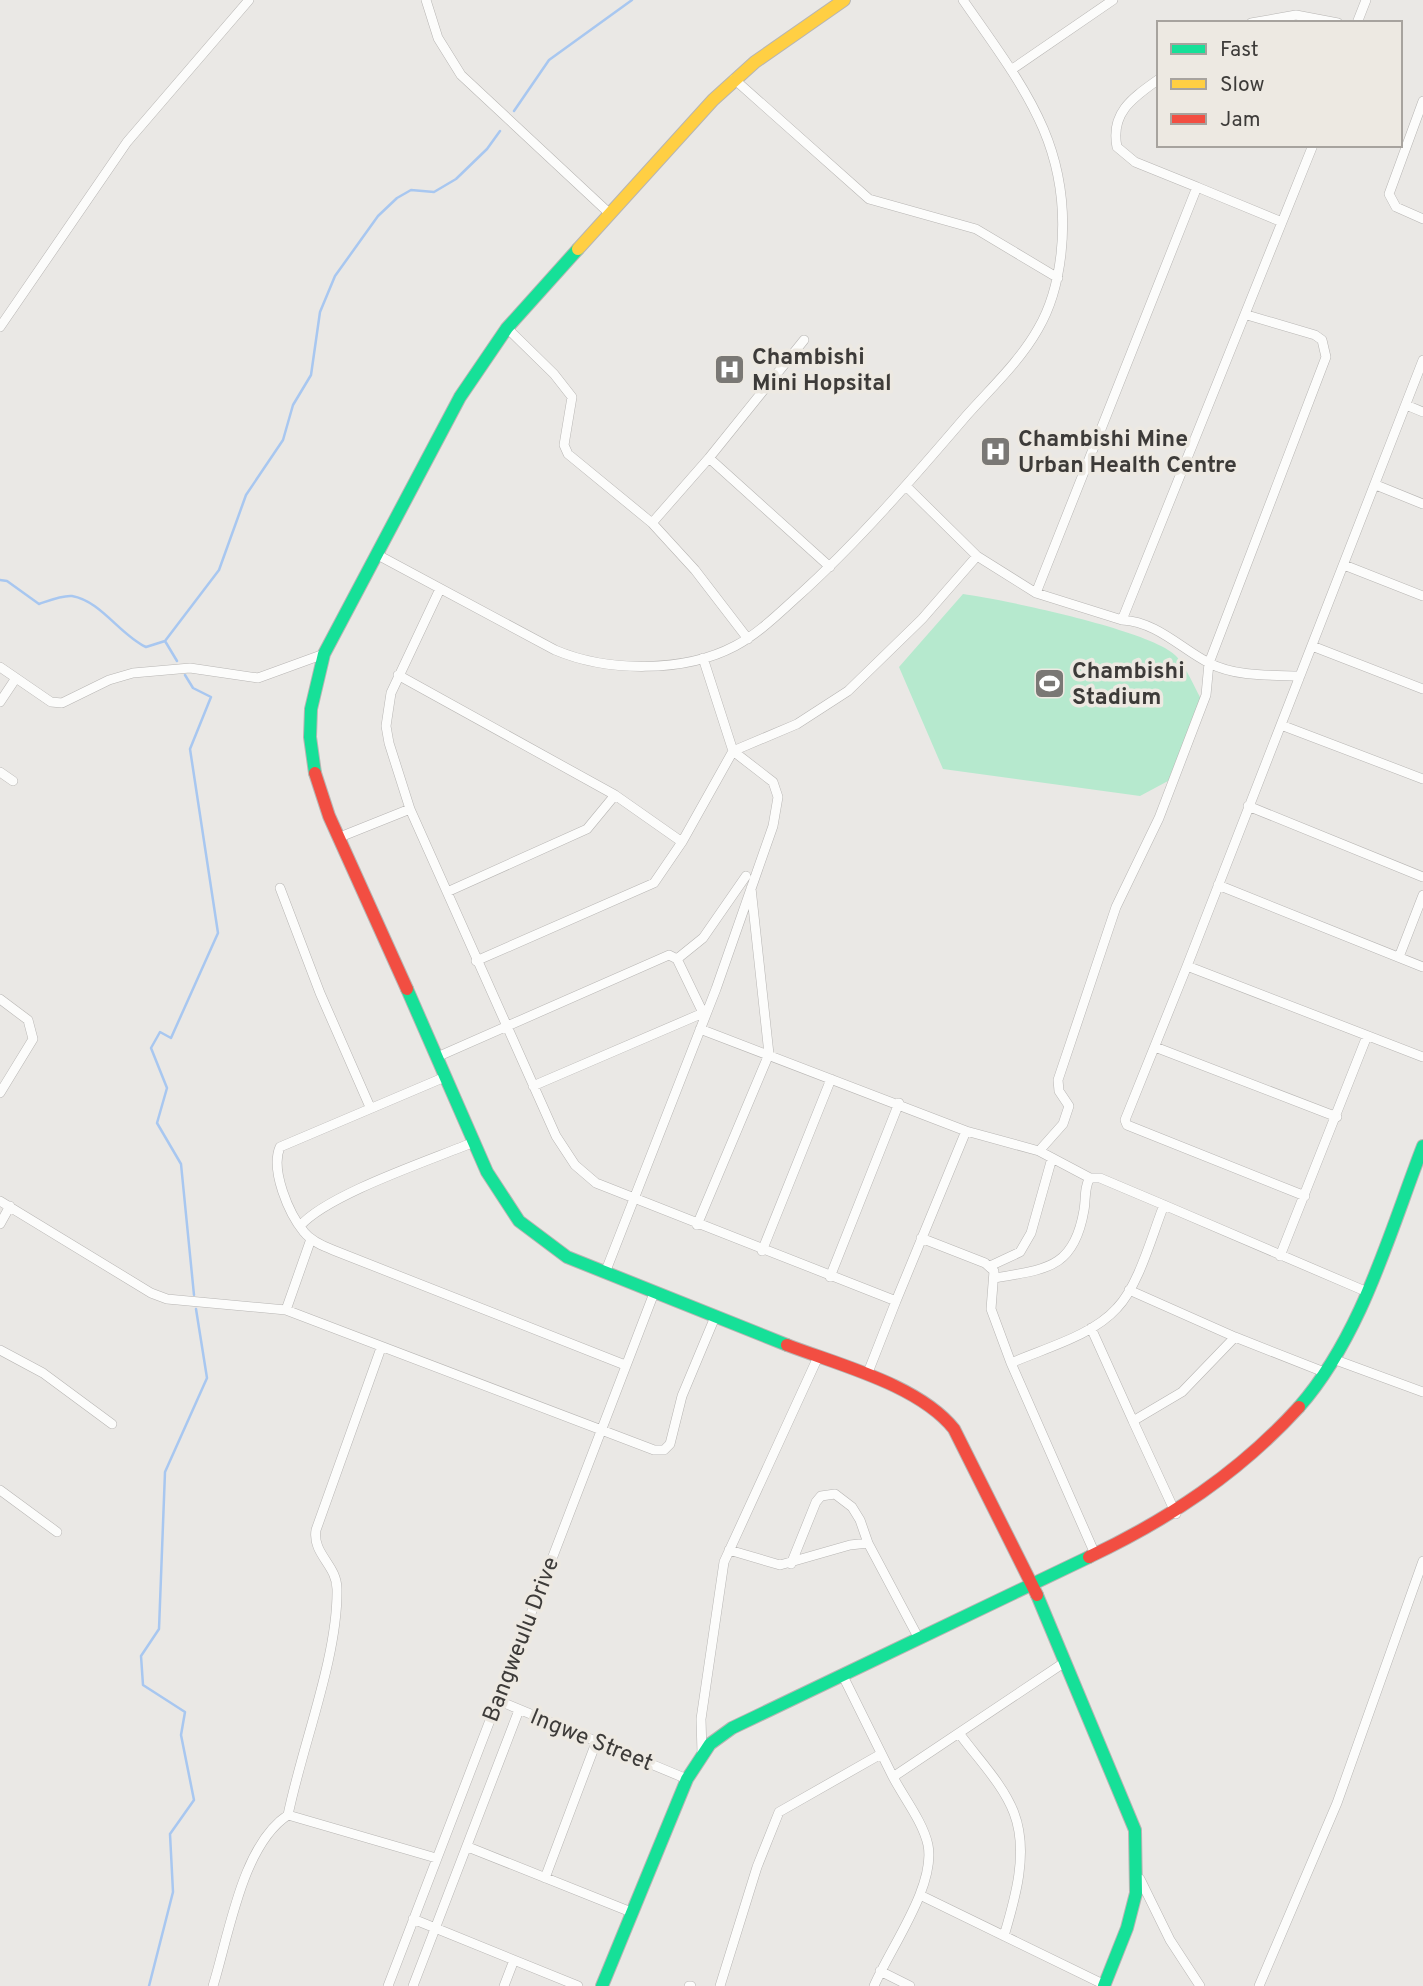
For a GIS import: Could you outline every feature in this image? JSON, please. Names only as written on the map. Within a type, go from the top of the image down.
[{"type":"street","points":[[0,327],[127,142],[248,0]]},
{"type":"street","points":[[426,0],[438,38],[461,75],[609,212]]},
{"type":"street","points":[[844,0],[734,79],[609,212],[507,328],[460,397],[324,654],[312,700],[310,737],[316,780],[340,837],[496,1190],[519,1221],[548,1245],[605,1273],[867,1375],[928,1403],[954,1429],[1032,1583],[1130,1813],[1139,1851],[1140,1880],[1129,1925],[1104,1986],[920,1895]]},
{"type":"street","points":[[376,554],[555,650],[584,660],[640,665],[703,658],[748,639],[830,567],[906,486],[1029,343],[1046,313],[1058,278],[1063,230],[1059,173],[1043,123],[963,0]]},
{"type":"street","points":[[1011,70],[1113,0]]},
{"type":"street","points":[[1358,21],[1366,0]]},
{"type":"street","points":[[1262,21],[1296,15],[1332,21]]},
{"type":"street","points":[[734,79],[869,199],[975,229],[1058,278]]},
{"type":"street","points":[[1157,81],[1120,112],[1115,125],[1117,147],[1135,162],[1282,222]]},
{"type":"street","points":[[1423,101],[1389,194],[1396,207],[1423,219]]},
{"type":"street","points":[[1122,620],[1247,315],[1312,147]]},
{"type":"street","points":[[1036,593],[1197,187]]},
{"type":"street","points":[[1039,1151],[1067,1115],[1069,1106],[1059,1091],[1058,1080],[1110,922],[1159,818],[1206,695],[1209,663],[1326,357],[1322,340],[1315,335],[1247,315]]},
{"type":"street","points":[[507,328],[554,374],[572,397],[564,445],[568,454],[652,523],[695,570],[748,639]]},
{"type":"street","points":[[652,523],[709,458],[804,340]]},
{"type":"street","points":[[1305,1196],[1127,1125],[1125,1120],[1423,360]]},
{"type":"street","points":[[1406,405],[1423,412]]},
{"type":"street","points":[[709,458],[830,567]]},
{"type":"street","points":[[1376,485],[1423,504]]},
{"type":"street","points":[[906,486],[977,556],[1036,593],[1122,620],[1136,621],[1186,645],[1209,663],[1244,674],[1300,676]]},
{"type":"street","points":[[476,961],[654,883],[682,842],[733,751],[797,724],[848,691],[922,619],[977,556]]},
{"type":"street","points":[[1344,565],[1423,596]]},
{"type":"street","points":[[440,589],[398,675],[386,726],[410,809],[556,1136],[575,1165],[596,1183],[762,1251],[896,1301]]},
{"type":"street","points":[[1312,646],[1423,689]]},
{"type":"street","points":[[0,667],[51,702],[62,703],[108,680],[133,673],[190,668],[258,678],[324,654]]},
{"type":"street","points":[[605,1273],[701,1029],[748,880],[773,826],[778,797],[773,782],[733,751],[703,658]]},
{"type":"street","points":[[398,675],[615,795],[682,842]]},
{"type":"street","points":[[0,702],[16,678]]},
{"type":"street","points":[[1281,725],[1423,779]]},
{"type":"street","points":[[0,772],[13,781]]},
{"type":"street","points":[[447,892],[587,829],[615,795]]},
{"type":"street","points":[[1248,806],[1423,877]]},
{"type":"street","points":[[340,837],[410,809]]},
{"type":"street","points":[[677,958],[703,938],[748,880]]},
{"type":"street","points":[[697,1225],[769,1055],[748,880]]},
{"type":"street","points":[[1218,885],[1423,967]]},
{"type":"street","points":[[280,888],[320,993],[370,1107]]},
{"type":"street","points":[[1399,957],[1423,895]]},
{"type":"street","points":[[437,1057],[669,956],[677,958]]},
{"type":"street","points":[[677,958],[704,1015]]},
{"type":"street","points":[[1186,966],[1423,1057]]},
{"type":"street","points":[[0,999],[28,1020],[33,1039],[0,1093]]},
{"type":"street","points":[[533,1086],[704,1015]]},
{"type":"street","points":[[701,1029],[966,1131],[1039,1151],[1090,1178],[1100,1178],[1365,1291]]},
{"type":"street","points":[[1280,1256],[1367,1036]]},
{"type":"street","points":[[1155,1046],[1337,1117]]},
{"type":"street","points":[[445,1077],[280,1147],[277,1159],[281,1180],[300,1226],[311,1239],[333,1250],[625,1365]]},
{"type":"street","points":[[762,1251],[831,1079]]},
{"type":"street","points":[[830,1277],[899,1103]]},
{"type":"street","points":[[867,1375],[966,1131]]},
{"type":"street","points":[[300,1226],[309,1216],[342,1198],[474,1142]]},
{"type":"street","points":[[602,1986],[687,1779],[702,1754],[732,1728],[1176,1514],[1251,1459],[1302,1404],[1333,1359],[1365,1291],[1423,1146]]},
{"type":"street","points":[[990,1266],[1020,1252],[1031,1233],[1052,1158]]},
{"type":"street","points":[[995,1278],[1040,1269],[1063,1259],[1080,1225],[1090,1178]]},
{"type":"street","points":[[0,1201],[151,1293],[167,1299],[286,1310],[654,1450],[664,1450],[670,1444],[682,1396],[715,1317]]},
{"type":"street","points":[[1011,1363],[1091,1328],[1116,1309],[1129,1290],[1164,1205]]},
{"type":"street","points":[[0,1224],[10,1206]]},
{"type":"street","points":[[921,1238],[990,1266],[995,1278],[991,1309],[1011,1363],[1095,1554]]},
{"type":"street","points":[[286,1310],[311,1239]]},
{"type":"street","points":[[1129,1290],[1235,1338],[1324,1372]]},
{"type":"street","name":"Bangweulu Drive","points":[[388,1986],[654,1293]]},
{"type":"street","points":[[1091,1328],[1176,1514]]},
{"type":"street","points":[[1133,1421],[1182,1392],[1235,1338]]},
{"type":"street","points":[[214,1986],[258,1847],[272,1827],[288,1815],[333,1630],[336,1581],[318,1550],[316,1530],[381,1348]]},
{"type":"street","points":[[0,1350],[43,1373],[112,1424]]},
{"type":"street","points":[[702,1754],[701,1719],[716,1600],[729,1550],[818,1357]]},
{"type":"street","points":[[1333,1359],[1423,1392]]},
{"type":"street","points":[[0,1490],[57,1532]]},
{"type":"street","points":[[791,1564],[816,1502],[828,1493],[835,1494],[852,1507],[918,1637]]},
{"type":"street","points":[[729,1550],[772,1564],[791,1564],[850,1545],[868,1543]]},
{"type":"street","points":[[1259,1986],[1337,1803],[1423,1561]]},
{"type":"street","points":[[893,1777],[1065,1662]]},
{"type":"street","points":[[843,1676],[928,1843],[929,1855],[920,1895],[874,1986]]},
{"type":"street","name":"Ingwe Street","points":[[497,1700],[687,1779]]},
{"type":"street","name":"Bangweulu Drive","points":[[413,1986],[520,1710]]},
{"type":"street","points":[[959,1733],[1004,1794],[1015,1815],[1019,1841],[1017,1891],[1004,1936]]},
{"type":"street","points":[[545,1878],[597,1740]]},
{"type":"street","points":[[720,1986],[757,1867],[779,1812],[881,1754]]},
{"type":"street","points":[[288,1815],[436,1857]]},
{"type":"street","points":[[468,1847],[631,1912]]},
{"type":"street","points":[[1140,1880],[1170,1940],[1200,1986]]},
{"type":"street","points":[[413,1919],[578,1986]]},
{"type":"street","points":[[504,1986],[514,1960]]},
{"type":"street","points":[[880,1971],[911,1986]]},
{"type":"green space","name":"Chambishi Stadium","points":[[963,594],[1042,609],[1110,627],[1163,647],[1177,657],[1201,699],[1168,781],[1140,796],[943,769],[899,667]]},
{"type":"waterway","points":[[514,111],[549,60],[632,0]]},
{"type":"waterway","points":[[177,661],[165,641],[219,570],[246,495],[283,440],[293,405],[311,375],[320,312],[335,276],[378,216],[397,198],[411,190],[434,192],[456,179],[487,149],[500,131]]},
{"type":"waterway","points":[[0,580],[7,581],[39,604],[68,596],[82,599],[146,647],[165,641]]},
{"type":"waterway","points":[[185,675],[193,688],[211,697],[190,749],[218,933],[171,1038],[160,1032],[151,1048],[167,1088],[157,1123],[181,1164],[194,1295]]},
{"type":"waterway","points":[[149,1986],[173,1892],[170,1834],[194,1800],[181,1735],[185,1712],[143,1685],[141,1656],[159,1629],[165,1472],[207,1378],[196,1309]]},
{"type":"traffic: fast","points":[[315,773],[310,737],[311,709],[324,654],[460,397],[507,328],[578,249]]},
{"type":"traffic: fast","points":[[407,989],[487,1172],[519,1221],[567,1257],[787,1345]]},
{"type":"traffic: fast","points":[[1299,1407],[1321,1379],[1357,1316],[1423,1146]]},
{"type":"traffic: fast","points":[[602,1986],[687,1779],[710,1744],[732,1728],[1089,1557]]},
{"type":"traffic: fast","points":[[1037,1595],[1135,1830],[1136,1893],[1127,1928],[1104,1986]]},
{"type":"traffic: slow","points":[[578,249],[713,100],[755,62],[844,0]]},
{"type":"traffic: jam","points":[[315,773],[329,816],[407,989]]},
{"type":"traffic: jam","points":[[787,1345],[877,1378],[920,1400],[939,1414],[954,1429],[1037,1595]]},
{"type":"traffic: jam","points":[[1089,1557],[1147,1527],[1202,1492],[1252,1453],[1299,1407]]},
{"type":"place","name":"Chambishi Mini Hopsital","points":[[729,369]]},
{"type":"place","name":"Chambishi Mine Urban Health Centre","points":[[995,451]]},
{"type":"place","name":"Chambishi Stadium","points":[[1049,683]]}]
